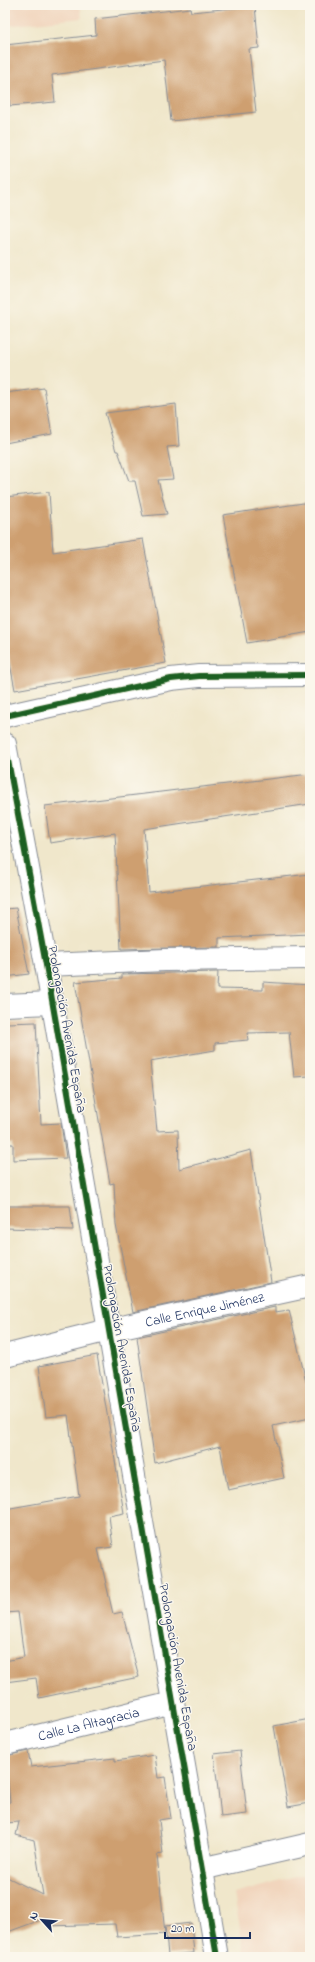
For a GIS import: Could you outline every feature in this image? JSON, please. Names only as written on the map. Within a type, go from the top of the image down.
[{"type":"street","points":[[5,716],[171,679],[199,676],[310,675]]},
{"type":"street","name":"Prolongación Avenida España","points":[[5,744],[46,965],[51,1003],[217,1957]]},
{"type":"street","points":[[46,965],[165,960],[310,958]]},
{"type":"street","points":[[5,1005],[51,1003]]},
{"type":"street","name":"Calle Enrique Jiménez","points":[[5,1356],[108,1330],[310,1286]]},
{"type":"street","name":"Calle La Altagracia","points":[[5,1744],[173,1703]]},
{"type":"street","points":[[201,1869],[310,1844]]},
{"type":"shaded area","points":[[5,5],[80,5],[82,18],[5,26]]},
{"type":"shaded area","points":[[310,1873],[310,1957],[245,1957],[234,1894]]},
{"type":"building","points":[[255,6],[259,48],[249,49],[256,112],[171,121],[164,60],[52,75],[55,102],[10,106],[7,80],[5,81],[5,45],[96,35],[95,19],[190,8],[191,12]]},
{"type":"building","points":[[44,388],[52,434],[5,443],[5,393]]},
{"type":"building","points":[[176,404],[179,446],[167,447],[173,479],[158,480],[167,514],[143,516],[135,481],[129,481],[118,451],[116,451],[105,413]]},
{"type":"building","points":[[49,492],[53,552],[143,539],[166,663],[15,690],[5,637],[5,497]]},
{"type":"building","points":[[310,502],[310,632],[247,643],[223,515]]},
{"type":"building","points":[[310,774],[310,804],[144,829],[149,892],[310,874],[310,934],[219,938],[219,947],[121,949],[115,833],[50,843],[45,806]]},
{"type":"building","points":[[16,908],[29,974],[5,977],[5,909]]},
{"type":"building","points":[[218,972],[217,989],[263,990],[263,982],[310,985],[310,1076],[294,1077],[289,1032],[247,1033],[248,1040],[215,1043],[215,1050],[150,1061],[157,1131],[178,1130],[179,1169],[251,1150],[271,1282],[133,1312],[116,1225],[114,1183],[110,1184],[75,982],[122,978],[122,974]]},
{"type":"building","points":[[36,1022],[41,1124],[61,1123],[66,1158],[13,1160],[13,1144],[5,1144],[5,1039],[8,1039],[7,1023]]},
{"type":"building","points":[[5,1206],[70,1206],[73,1230],[5,1228]]},
{"type":"building","points":[[275,1307],[275,1312],[289,1310],[310,1398],[310,1418],[273,1426],[284,1478],[228,1490],[220,1446],[155,1463],[137,1337]]},
{"type":"building","points":[[97,1355],[124,1513],[109,1516],[113,1547],[98,1549],[113,1614],[122,1612],[139,1677],[39,1698],[36,1678],[5,1682],[5,1661],[24,1657],[18,1612],[5,1613],[5,1509],[79,1496],[68,1415],[46,1417],[39,1366]]},
{"type":"building","points":[[310,1719],[310,1803],[288,1807],[274,1726]]},
{"type":"building","points":[[28,1751],[31,1767],[115,1758],[115,1761],[155,1755],[158,1778],[165,1777],[171,1818],[159,1820],[163,1854],[157,1855],[165,1934],[117,1937],[115,1924],[47,1926],[46,1918],[5,1933],[5,1876],[43,1895],[34,1840],[16,1835],[19,1822],[5,1823],[5,1803],[10,1802],[5,1756]]},
{"type":"building","points":[[240,1751],[247,1814],[221,1817],[214,1754]]},
{"type":"building","points":[[191,1923],[194,1953],[168,1955],[165,1926]]},
{"type":"cycle path","points":[[5,716],[171,679],[199,676],[310,675]]},
{"type":"cycle path","points":[[5,744],[46,965],[217,1957]]}]
